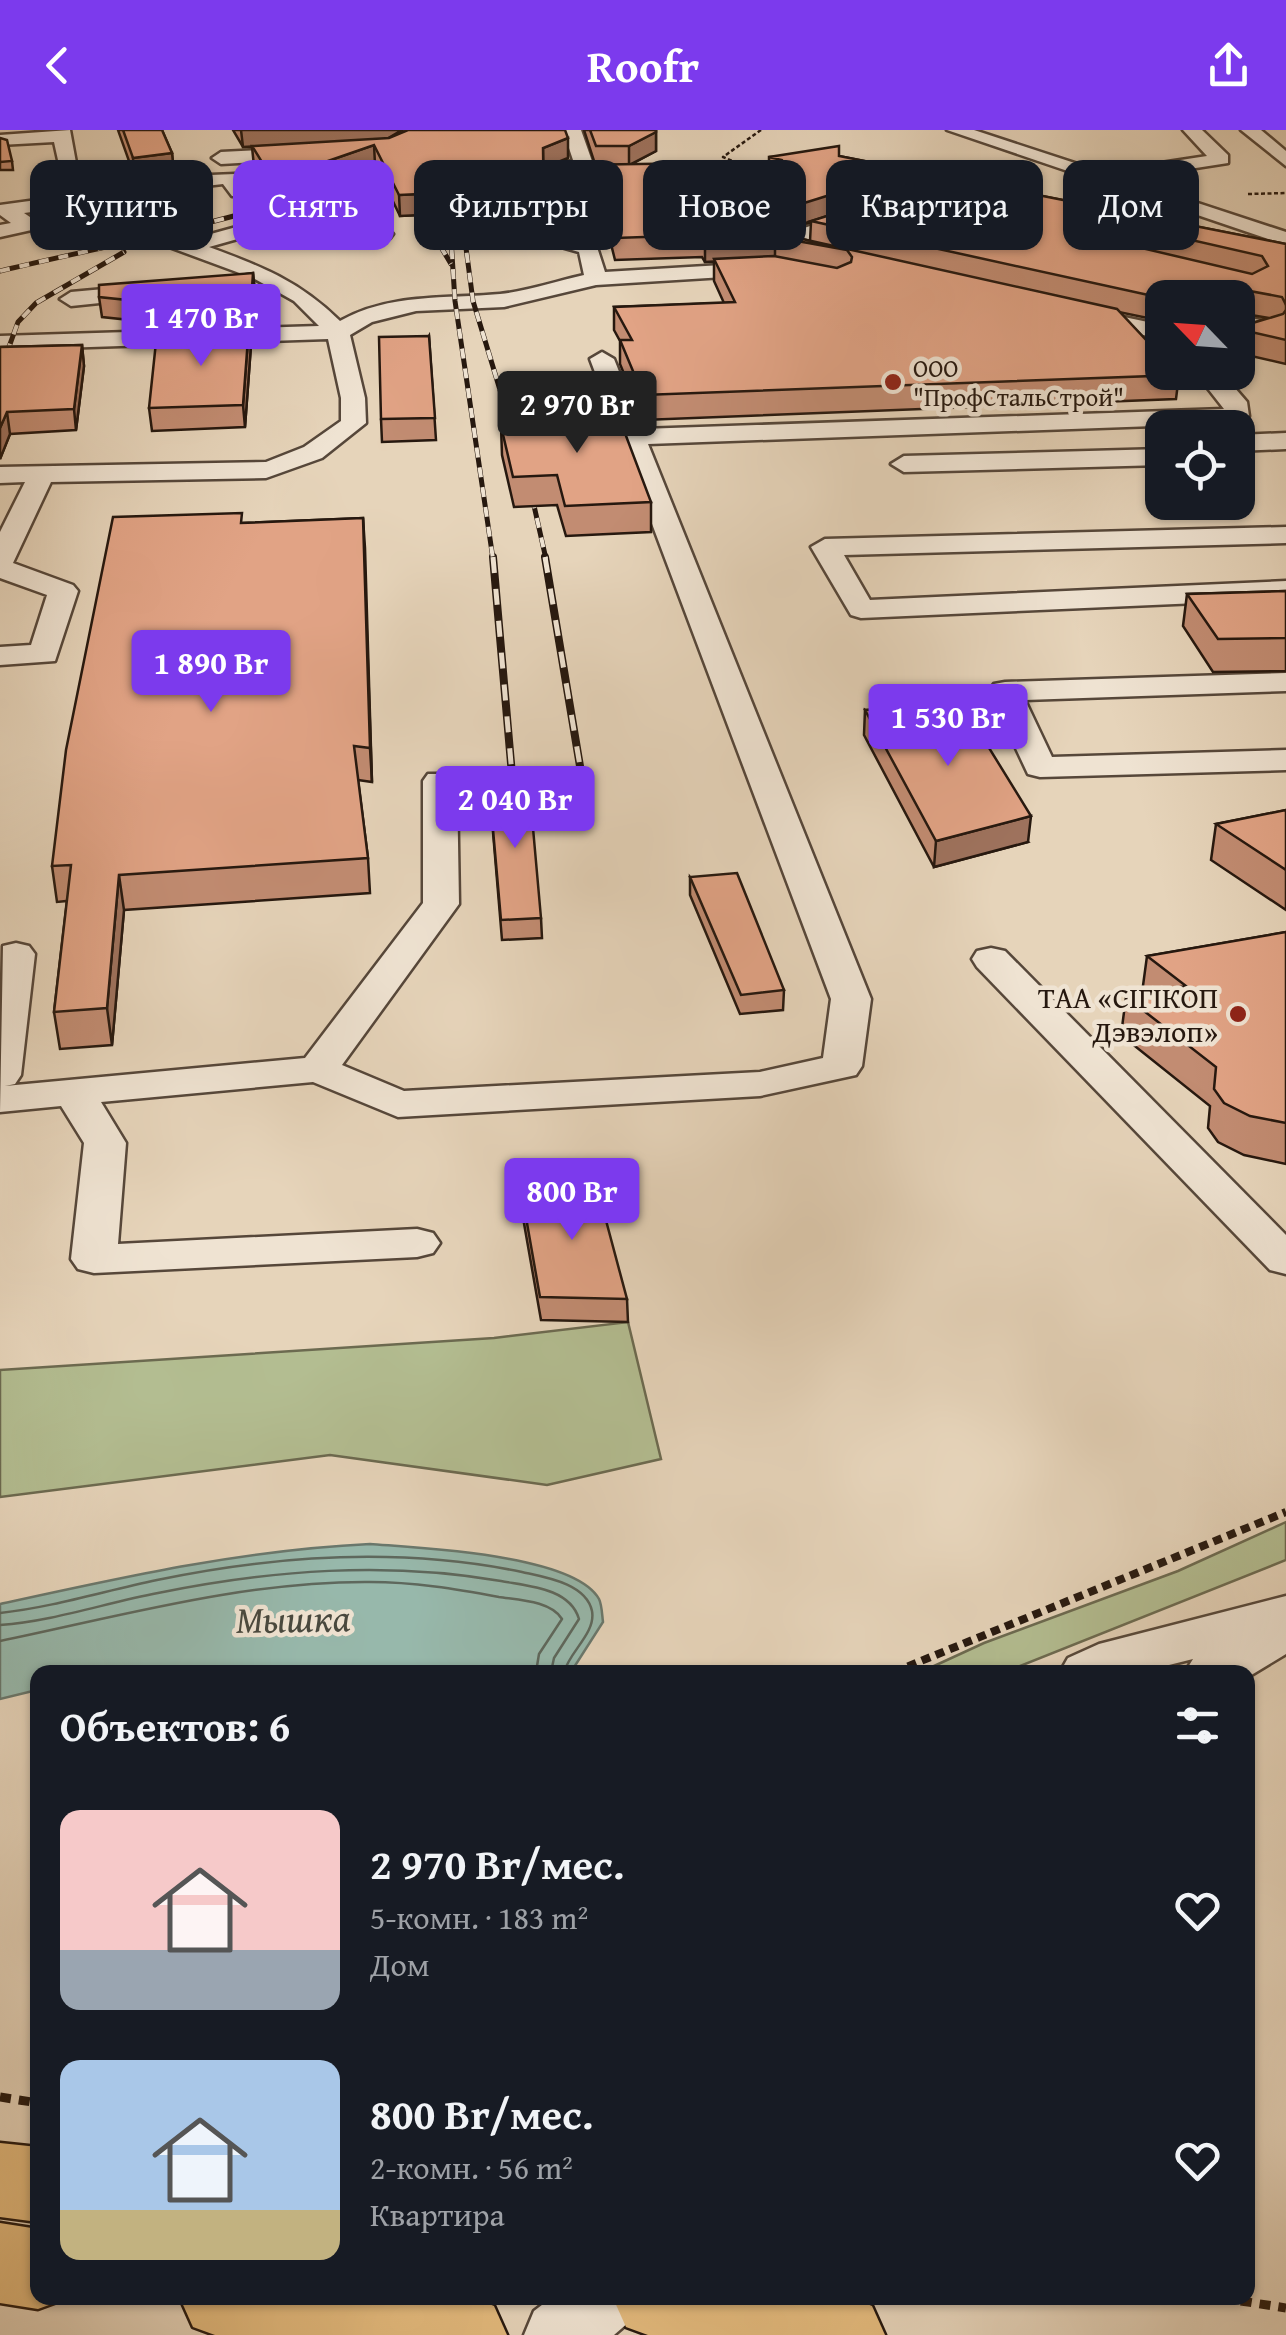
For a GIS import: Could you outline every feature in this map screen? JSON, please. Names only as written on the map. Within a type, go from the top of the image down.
[{"type":"main road","points":[[0,2180],[30,2184]]},
{"type":"main road","points":[[0,2263],[30,2268]]},
{"type":"main road","points":[[269,2305],[462,2335]]},
{"type":"main road","points":[[692,2305],[841,2335]]},
{"type":"main road","points":[[840,2305],[885,2335]]},
{"type":"street","points":[[213,184],[234,185],[218,151],[390,149],[416,135],[418,130]]},
{"type":"street","points":[[572,130],[583,160]]},
{"type":"street","points":[[956,130],[1063,166]]},
{"type":"street","points":[[1164,160],[1221,159],[1192,130]]},
{"type":"street","points":[[1250,130],[1286,160]]},
{"type":"street","points":[[0,140],[62,133],[67,160]]},
{"type":"street","points":[[1171,158],[1234,178]]},
{"type":"street","points":[[0,231],[29,226],[5,210],[30,206]]},
{"type":"street","points":[[1199,211],[1286,239]]},
{"type":"street","points":[[1250,228],[1286,222]]},
{"type":"street","points":[[826,227],[780,242],[780,246],[838,260]]},
{"type":"street","points":[[0,475],[266,470],[299,463],[354,423],[353,398],[338,332],[302,296],[276,282],[189,250]]},
{"type":"street","points":[[589,250],[596,279]]},
{"type":"street","points":[[0,343],[338,332],[389,310],[443,301],[504,300],[596,279],[774,268],[821,278]]},
{"type":"street","points":[[220,286],[276,282]]},
{"type":"street","points":[[71,299],[183,290]]},
{"type":"street","points":[[1138,304],[1108,302],[1054,310],[1145,329]]},
{"type":"street","points":[[1061,333],[1145,343]]},
{"type":"street","points":[[1255,337],[1286,346]]},
{"type":"street","points":[[0,1099],[318,1069],[398,1104],[760,1084],[842,1066],[851,999],[602,359]]},
{"type":"street","points":[[632,437],[1237,416],[1236,402],[1225,390]]},
{"type":"street","points":[[278,440],[336,439]]},
{"type":"street","points":[[1255,442],[1286,441]]},
{"type":"street","points":[[904,464],[1145,457]]},
{"type":"street","points":[[0,656],[44,654],[63,591],[0,564],[42,474]]},
{"type":"street","points":[[1266,528],[825,547],[861,609],[1286,590]]},
{"type":"street","points":[[1286,682],[1005,691],[1040,767],[1286,760]]},
{"type":"street","points":[[318,1069],[441,904],[440,781]]},
{"type":"street","points":[[0,1074],[16,954]]},
{"type":"street","points":[[991,958],[1286,1260]]},
{"type":"street","points":[[74,1092],[105,1143],[94,1260],[417,1243]]},
{"type":"street","points":[[1104,1665],[1286,1615]]},
{"type":"street","points":[[1225,1665],[1286,1628]]},
{"type":"street","points":[[549,2335],[559,2305]]},
{"type":"street","points":[[560,2335],[596,2305]]},
{"type":"path","points":[[730,160],[723,157],[724,152],[761,130]]},
{"type":"path","points":[[909,1665],[1286,1512]]},
{"type":"path","points":[[0,2097],[30,2101]]},
{"type":"path","points":[[1255,2303],[1286,2308]]},
{"type":"green space","points":[[628,1322],[661,1459],[547,1485],[330,1455],[0,1497],[0,1370],[494,1338]]},
{"type":"green space","points":[[1286,1522],[1286,1560],[1023,1665],[936,1665],[984,1643],[1178,1571]]},
{"type":"water","name":"Мышка","points":[[370,1544],[457,1551],[528,1563],[584,1584],[599,1599],[603,1622],[575,1665],[30,1665],[30,1692],[0,1699],[0,1604],[138,1575],[323,1547]]},
{"type":"building","points":[[123,130],[162,130],[172,153],[133,158]]},
{"type":"building","points":[[408,130],[565,130],[568,138],[543,148],[543,160],[414,160],[414,194],[399,195],[394,185],[394,160],[382,160],[374,145],[331,160],[261,160],[252,146],[389,138]]},
{"type":"building","points":[[590,130],[656,132],[629,146],[596,146]]},
{"type":"building","points":[[0,138],[7,140],[12,161],[0,162]]},
{"type":"building","points":[[839,146],[839,156],[859,160],[826,160],[826,196],[806,202],[806,160],[769,157]]},
{"type":"building","points":[[623,164],[643,164],[643,237],[623,238]]},
{"type":"building","points":[[1043,196],[1063,200],[1063,250],[1150,250],[1252,274],[1268,266],[1262,256],[1199,242],[1199,227],[1286,244],[1286,305],[1282,297],[1255,292],[1255,280],[1145,280],[1145,294],[943,250],[1043,250]]},
{"type":"building","points":[[847,250],[1117,309],[1145,339],[1145,376],[643,395],[620,340],[632,340],[614,307],[735,302],[714,259],[774,256],[837,268],[851,262]]},
{"type":"building","points":[[253,273],[251,304],[185,306],[99,297],[99,285]]},
{"type":"building","points":[[1286,310],[1286,340],[1255,333],[1255,322]]},
{"type":"building","points":[[249,325],[243,405],[149,408],[156,342],[191,341],[192,326]]},
{"type":"building","points":[[429,336],[435,418],[381,419],[379,337]]},
{"type":"building","points":[[82,345],[74,409],[7,412],[0,428],[0,347]]},
{"type":"building","points":[[617,412],[651,502],[565,506],[557,475],[513,477],[501,426],[517,416]]},
{"type":"building","points":[[242,513],[241,523],[363,518],[370,748],[354,746],[368,858],[119,875],[107,1008],[54,1012],[71,865],[52,866],[66,750],[113,517]]},
{"type":"building","points":[[1286,591],[1286,638],[1218,639],[1187,594]]},
{"type":"building","points":[[962,704],[1031,816],[936,841],[865,710]]},
{"type":"building","points":[[529,783],[541,918],[501,920],[489,784]]},
{"type":"building","points":[[1286,810],[1286,870],[1216,824]]},
{"type":"building","points":[[737,873],[784,990],[741,995],[690,877]]},
{"type":"building","points":[[1286,932],[1286,1123],[1250,1116],[1224,1103],[1214,1089],[1216,1067],[1126,997],[1186,986],[1147,956]]},
{"type":"building","points":[[596,1183],[627,1299],[540,1297],[521,1189]]},
{"type":"railway","points":[[452,130],[446,162],[455,301],[493,559]]},
{"type":"railway","points":[[0,271],[256,210],[405,158]]},
{"type":"railway","points":[[443,250],[451,264]]},
{"type":"railway","points":[[466,250],[473,301],[517,446]]},
{"type":"railway","points":[[0,372],[18,322],[36,303],[124,252]]},
{"type":"railway","points":[[528,479],[546,559]]},
{"type":"railway","points":[[493,557],[515,809]]},
{"type":"railway","points":[[545,557],[587,808]]},
{"type":"place","name":"ООО \"ПрофСтальСтрой\"","points":[[893,382]]},
{"type":"place","name":"ТАА «СІГІКОП Дэвэлоп»","points":[[1238,1014]]}]
